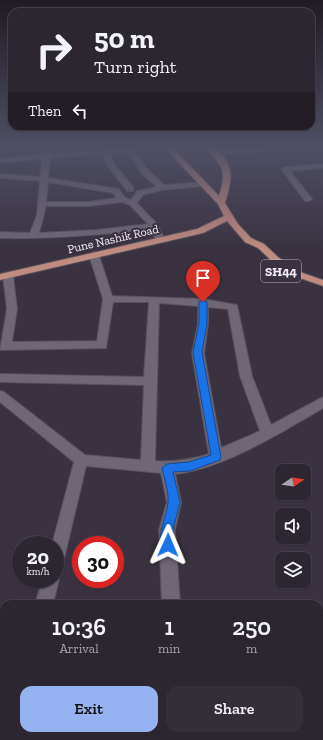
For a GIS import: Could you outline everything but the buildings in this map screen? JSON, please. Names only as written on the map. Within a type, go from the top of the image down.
[{"type":"main road","name":"SH44","points":[[200,181],[221,203],[228,217],[248,240],[254,250],[268,262],[323,289]]},
{"type":"main road","points":[[221,203],[225,191],[226,181]]},
{"type":"main road","name":"Pune Nashik Road","points":[[4,276],[200,230],[228,217]]},
{"type":"main road","name":"SH44","points":[[294,275],[323,283]]},
{"type":"street","points":[[34,236],[41,215],[43,181]]},
{"type":"street","points":[[47,181],[116,191],[130,189],[140,193],[162,188],[203,184]]},
{"type":"street","points":[[124,181],[130,189]]},
{"type":"street","points":[[156,181],[162,188]]},
{"type":"street","points":[[294,181],[308,199]]},
{"type":"street","points":[[116,191],[122,200]]},
{"type":"street","points":[[133,202],[140,193]]},
{"type":"street","points":[[42,204],[89,204],[122,200],[133,202],[154,226],[160,240]]},
{"type":"street","points":[[0,235],[34,236],[96,233],[154,226]]},
{"type":"street","points":[[4,276],[12,309],[3,346],[102,345],[108,299],[94,256]]},
{"type":"street","points":[[108,299],[154,299],[203,302],[233,307],[246,376],[268,433]]},
{"type":"street","points":[[148,467],[154,299]]},
{"type":"street","points":[[203,302],[203,324],[198,352],[216,457]]},
{"type":"street","points":[[0,378],[150,381]]},
{"type":"street","points":[[0,395],[82,460],[110,464],[167,468],[190,466],[216,457],[268,433],[323,402]]},
{"type":"street","points":[[62,536],[82,460]]},
{"type":"street","points":[[167,468],[174,502],[167,530],[171,600]]},
{"type":"street","points":[[45,600],[48,588]]},
{"type":"route","points":[[168,545],[167,530],[174,502],[167,468],[190,466],[216,457],[198,352],[203,324],[203,302]]}]
